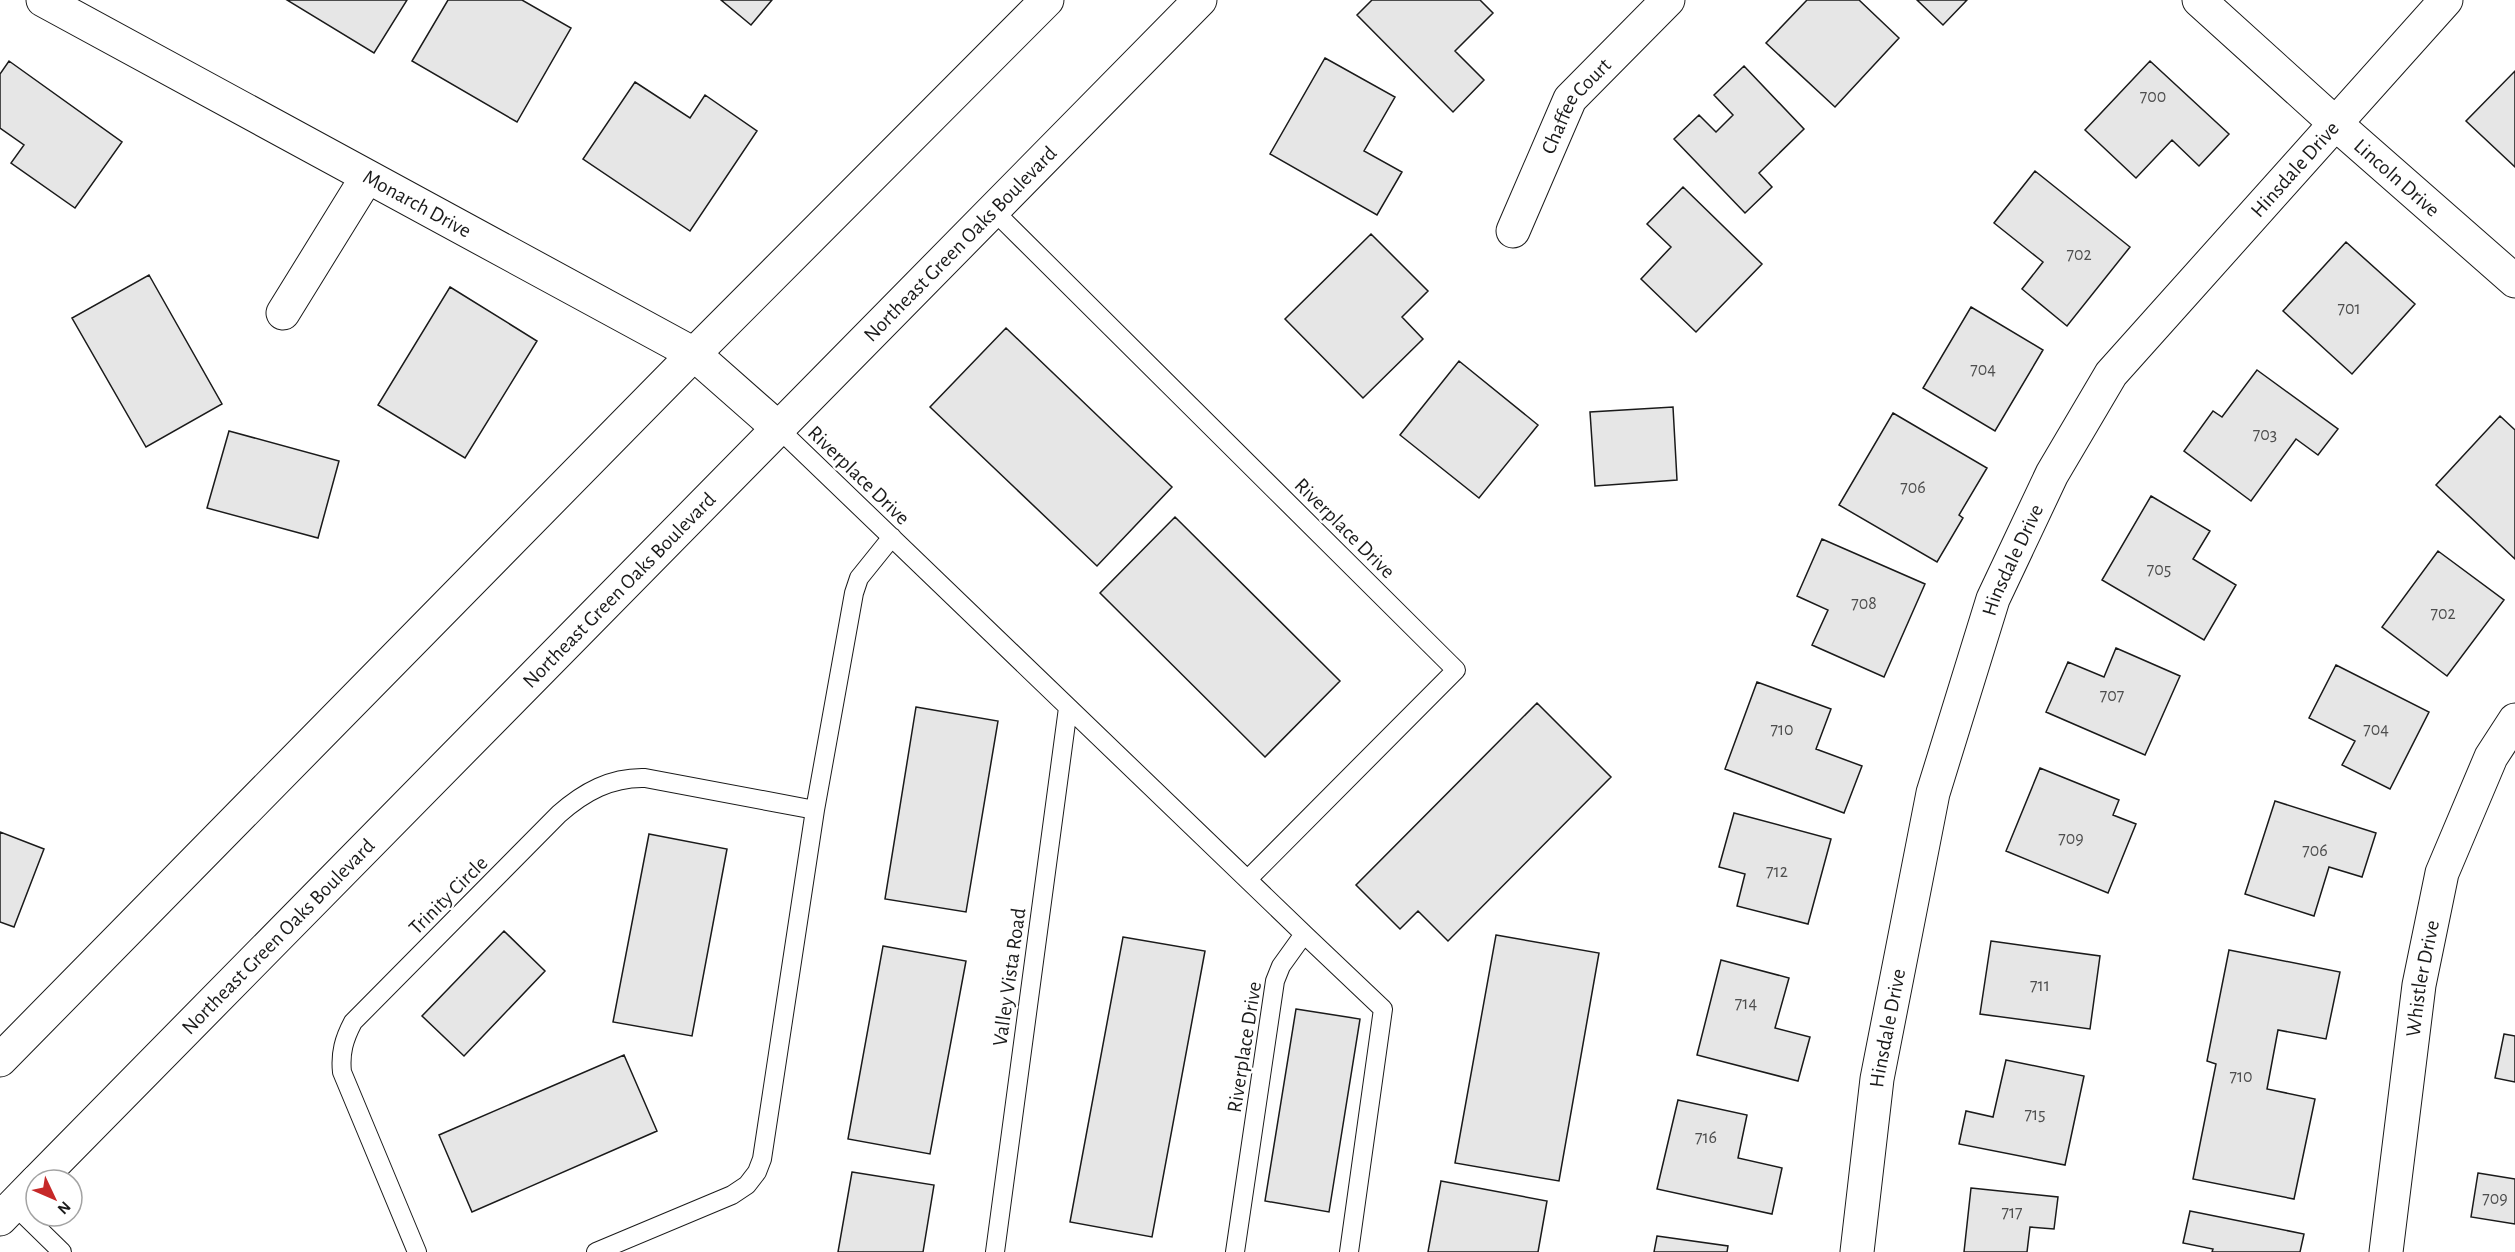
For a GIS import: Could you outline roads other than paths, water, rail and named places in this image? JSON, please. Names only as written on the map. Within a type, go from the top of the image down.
[{"type":"street","name":"Monarch Drive","points":[[43,0],[694,354],[778,428]]},
{"type":"street","points":[[0,1060],[694,354],[1047,0]]},
{"type":"street","name":"Northeast Green Oaks Boulevard","points":[[22,1197],[1200,0]]},
{"type":"street","name":"Chaffee Court","points":[[1513,231],[1570,99],[1668,0]]},
{"type":"street","name":"Lincoln Drive","points":[[2199,0],[2515,281]]},
{"type":"street","name":"Hinsdale Drive","points":[[1857,1252],[1877,1079],[1933,793],[1993,598],[2052,474],[2110,374],[2445,0]]},
{"type":"street","points":[[283,313],[367,177]]},
{"type":"street","name":"Whistler Drive","points":[[2386,1252],[2419,985],[2442,873],[2491,757],[2515,720]]},
{"type":"lane","name":"Riverplace Drive","points":[[993,210],[1456,670],[1248,879]]},
{"type":"lane","name":"Riverplace Drive","points":[[778,428],[1304,934],[1281,966],[1275,981],[1235,1252]]},
{"type":"lane","points":[[596,1252],[718,1203],[747,1185],[757,1172],[762,1159],[815,810],[854,593],[859,578],[892,537]]},
{"type":"lane","name":"Valley Vista Road","points":[[995,1252],[1068,708]]},
{"type":"lane","name":"Trinity Circle","points":[[417,1252],[342,1072],[340,1056],[353,1022],[559,814],[588,791],[628,778],[645,778],[815,810]]},
{"type":"lane","points":[[1304,934],[1383,1009],[1349,1252]]},
{"type":"lane","points":[[22,1197],[62,1252]]}]
